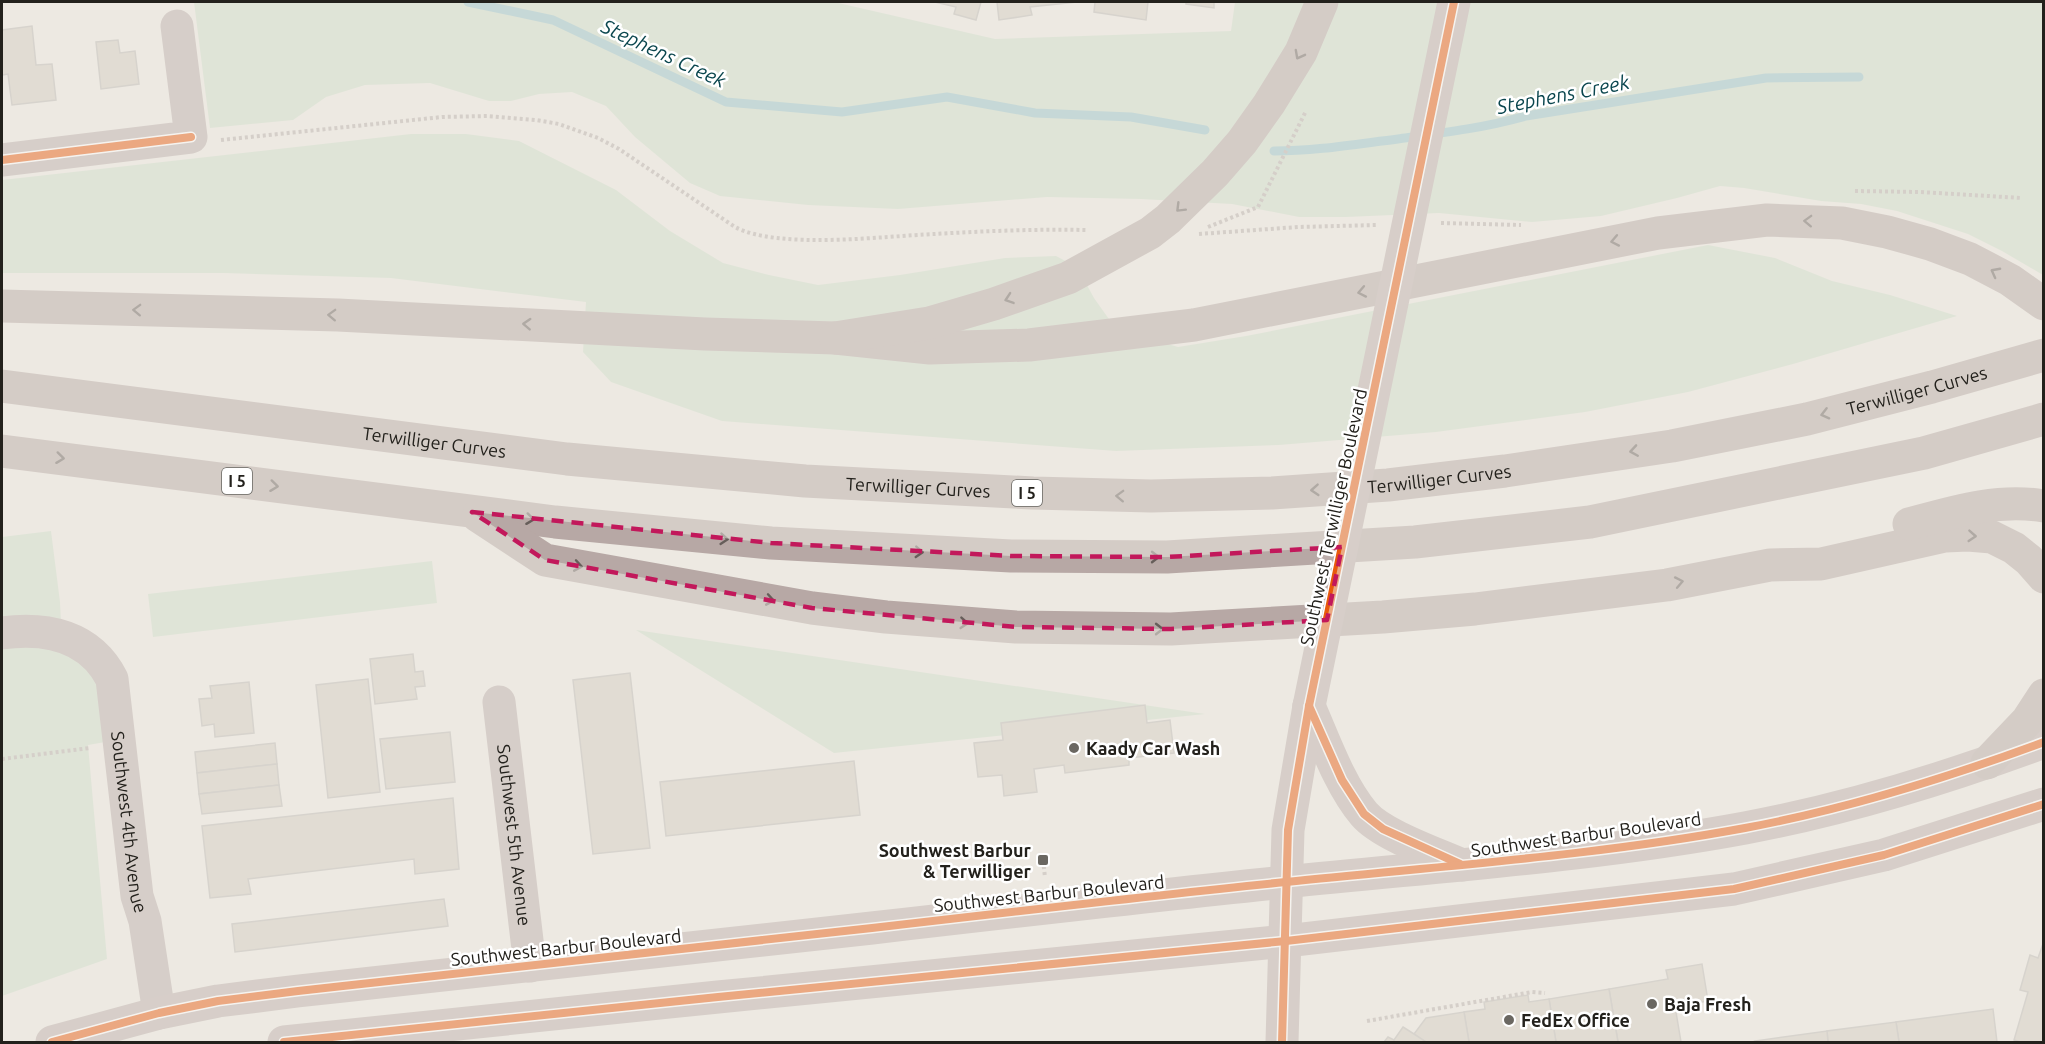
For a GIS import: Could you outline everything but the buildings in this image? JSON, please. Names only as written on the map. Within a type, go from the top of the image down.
[{"type":"highway","points":[[835,338],[929,323],[994,304],[1068,278],[1150,233],[1168,219],[1215,173],[1242,142],[1301,52],[1322,2]]},
{"type":"highway","points":[[2,306],[326,315],[705,334],[835,338],[930,348],[1029,345],[1194,325],[1658,233],[1767,220],[1842,223],[1930,244],[1970,259],[2010,280],[2043,304]]},
{"type":"highway","name":"Terwilliger Curves","points":[[2,386],[567,459],[805,481],[1034,493],[1151,496],[1272,493],[1388,485],[1505,471],[1660,447],[1807,418],[1932,387],[2043,355]]},
{"type":"highway","name":"I 5","points":[[2,451],[555,522],[771,543],[1011,556],[1167,557],[1415,542],[1590,522],[1924,453],[2043,419]]},
{"type":"highway","points":[[1770,565],[1816,546],[1966,509],[1998,505],[2043,506]]},
{"type":"highway","points":[[472,512],[545,560],[812,608],[886,617],[1016,627],[1171,629],[1383,617],[1601,594],[1667,585],[1770,565],[1821,564],[1945,536],[1992,537],[2014,548],[2030,560],[2043,578]]},
{"type":"highway","points":[[1987,763],[2027,721],[2043,695]]},
{"type":"main road","name":"Southwest Terwilliger Boulevard","points":[[1282,1042],[1288,830],[1309,706],[1454,2]]},
{"type":"main road","points":[[1309,706],[1342,780],[1364,814],[1383,829],[1463,866]]},
{"type":"main road","name":"Southwest Barbur Boulevard","points":[[52,1042],[159,1013],[218,1001],[298,991],[1287,882],[1463,866],[1628,846],[1744,828],[1822,811],[1987,763],[2043,742]]},
{"type":"main road","points":[[284,1042],[1286,940],[1734,889],[1884,855],[2043,804]]},
{"type":"street","points":[[2,160],[191,137],[177,26]]},
{"type":"street","name":"Southwest 4th Avenue","points":[[2,633],[39,632],[80,643],[104,663],[112,679],[136,896],[145,921],[159,1013]]},
{"type":"street","name":"Southwest 5th Avenue","points":[[499,702],[530,966]]},
{"type":"path","points":[[191,137],[223,140],[442,117],[487,116],[536,120],[559,124],[619,148],[735,227],[764,237],[849,239],[1020,229],[1092,230]]},
{"type":"path","points":[[2,759],[120,745]]},
{"type":"path","points":[[1367,1021],[1532,992],[1545,993]]},
{"type":"highlighted area","points":[[472,512],[771,543],[1011,556],[1167,557],[1342,547],[1327,620],[1171,629],[1016,627],[812,608],[545,560]]},
{"type":"green space","points":[[194,2],[834,2],[995,39],[1231,31],[1235,2],[2043,2],[2043,275],[1968,234],[1897,211],[1861,204],[1821,201],[1720,186],[1601,216],[1532,222],[1439,213],[1299,217],[1232,204],[1141,199],[1047,197],[898,209],[808,205],[720,196],[690,183],[635,137],[606,106],[572,92],[539,94],[511,101],[489,101],[430,83],[365,85],[326,97],[293,120],[210,128]]},
{"type":"green space","points":[[411,134],[466,134],[519,141],[616,190],[670,231],[723,263],[818,285],[900,275],[1005,258],[1056,256],[1077,267],[1094,298],[1116,329],[1178,347],[1246,336],[1708,245],[1775,258],[1832,281],[1890,295],[1957,316],[1688,392],[1585,412],[1436,432],[1279,445],[1116,451],[722,421],[611,382],[583,352],[586,302],[391,278],[224,273],[2,273],[2,180]]},
{"type":"green space","points":[[51,531],[60,602],[62,645],[104,677],[111,741],[88,745],[107,959],[2,996],[2,537]]},
{"type":"green space","points":[[432,561],[437,603],[153,637],[148,594]]},
{"type":"green space","points":[[636,630],[1205,714],[834,753]]},
{"type":"waterway","name":"Stephens Creek","points":[[468,2],[553,20],[726,102],[842,112],[947,97],[1035,113],[1131,117],[1205,130]]},
{"type":"waterway","name":"Stephens Creek","points":[[1274,151],[1336,147],[1446,132],[1526,116],[1766,78],[1859,77]]},
{"type":"cycle path","points":[[1282,1042],[1288,830],[1309,706],[1454,2]]},
{"type":"cycle path","points":[[2,160],[191,137]]},
{"type":"cycle path","points":[[1309,706],[1342,780],[1364,814],[1383,829],[1460,864]]},
{"type":"cycle path","points":[[52,1042],[159,1013],[218,1001],[298,991],[1182,893],[1516,860],[1688,838],[1745,828],[1859,802],[1934,780],[2044,742]]},
{"type":"cycle path","points":[[284,1042],[1286,941],[1734,889],[1884,855],[2044,804]]},
{"type":"place","name":"Kaady Car Wash","points":[[1074,748]]},
{"type":"place","name":"Southwest Barbur & Terwilliger","points":[[1043,860]]},
{"type":"place","name":"Baja Fresh","points":[[1652,1004]]},
{"type":"place","name":"FedEx Office","points":[[1509,1020]]}]
